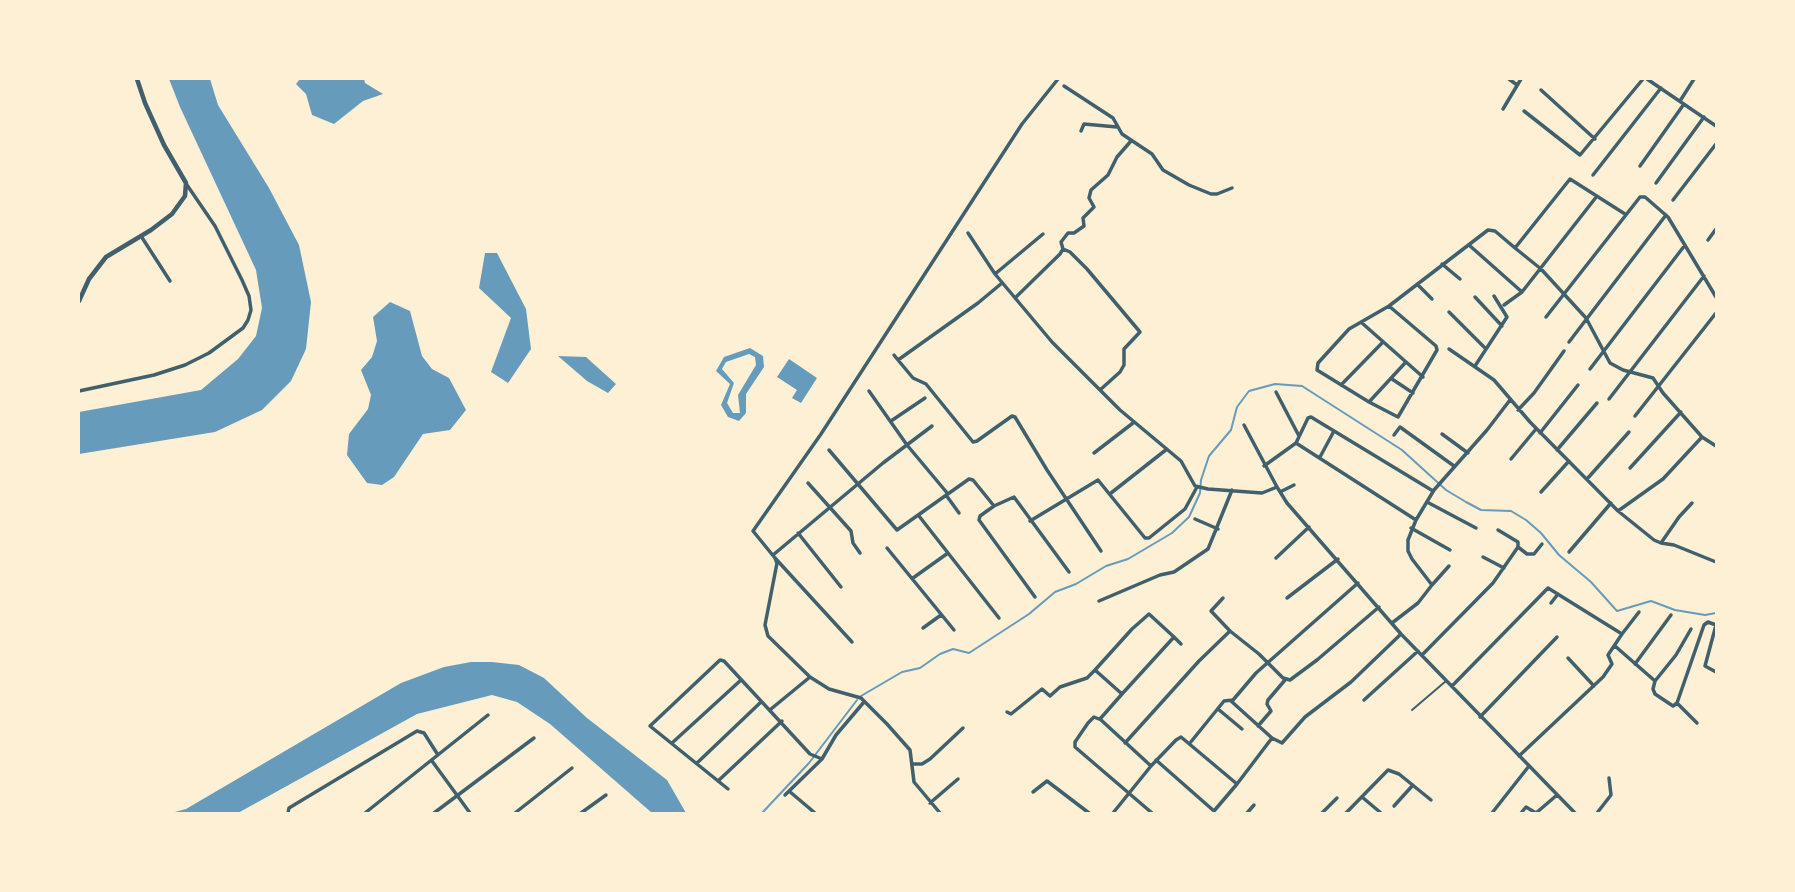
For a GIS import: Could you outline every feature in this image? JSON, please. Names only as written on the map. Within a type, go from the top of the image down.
[{"type":"street","points":[[79,391],[154,375],[185,365],[243,328],[251,310],[249,296],[242,280],[215,226],[164,145],[137,79]]},
{"type":"street","points":[[852,642],[753,531],[821,434],[1022,124],[1058,79]]},
{"type":"street","points":[[1509,79],[1517,85]]},
{"type":"street","points":[[1503,109],[1521,79]]},
{"type":"street","points":[[1524,111],[1581,155],[1645,79],[1716,126]]},
{"type":"street","points":[[1640,166],[1694,79]]},
{"type":"street","points":[[1064,86],[1113,118],[1117,127],[1152,154],[1163,170],[1213,195],[1231,188]]},
{"type":"street","points":[[1593,175],[1661,88]]},
{"type":"street","points":[[1541,90],[1595,139]]},
{"type":"street","points":[[1656,183],[1704,117]]},
{"type":"street","points":[[1082,131],[1084,124],[1117,127]]},
{"type":"street","points":[[1015,298],[1060,254],[1063,249],[1061,242],[1068,233],[1074,233],[1083,227],[1083,218],[1093,208],[1089,198],[1091,190],[1108,175],[1117,157],[1132,141]]},
{"type":"street","points":[[1673,200],[1716,144]]},
{"type":"street","points":[[1515,248],[1569,180],[1625,214]]},
{"type":"street","points":[[79,301],[89,279],[106,257],[172,214],[182,203],[186,183]]},
{"type":"street","points":[[1504,305],[1522,292],[1597,196]]},
{"type":"street","points":[[1546,317],[1638,198],[1645,197],[1666,215],[1716,297]]},
{"type":"street","points":[[1569,342],[1666,215]]},
{"type":"street","points":[[1389,306],[1436,346],[1436,352],[1423,377],[1398,417],[1318,372],[1318,363],[1349,329],[1389,306],[1491,229],[1541,269],[1563,292],[1586,318],[1603,351],[1615,366],[1653,378],[1702,437],[1716,446]]},
{"type":"street","points":[[1708,240],[1716,229]]},
{"type":"street","points":[[968,233],[995,274],[1052,342],[1133,423],[1181,461],[1190,480],[1198,488],[1262,493],[1277,487]]},
{"type":"street","points":[[995,274],[1043,234]]},
{"type":"street","points":[[141,236],[170,281]]},
{"type":"street","points":[[1469,245],[1522,292]]},
{"type":"street","points":[[1590,369],[1685,245]]},
{"type":"street","points":[[1063,249],[1070,252],[1087,269],[1140,332],[1124,349],[1124,365],[1120,372],[1100,390]]},
{"type":"street","points":[[1442,264],[1461,279]]},
{"type":"street","points":[[1609,399],[1704,276]]},
{"type":"street","points":[[898,360],[1002,283]]},
{"type":"street","points":[[1417,284],[1432,299]]},
{"type":"street","points":[[1475,366],[1507,316],[1494,296]]},
{"type":"street","points":[[1475,297],[1502,326]]},
{"type":"street","points":[[1449,312],[1486,349]]},
{"type":"street","points":[[1635,416],[1716,313]]},
{"type":"street","points":[[1362,323],[1423,377]]},
{"type":"street","points":[[1341,386],[1382,343]]},
{"type":"street","points":[[1449,349],[1494,380],[1538,431],[1618,511],[1645,533],[1661,543],[1671,544],[1716,562]]},
{"type":"street","points":[[1518,410],[1534,393],[1564,351]]},
{"type":"street","points":[[894,355],[914,378],[926,384],[973,442],[1014,416],[1101,551]]},
{"type":"street","points":[[1369,402],[1405,363]]},
{"type":"street","points":[[1392,379],[1413,393]]},
{"type":"street","points":[[1511,458],[1578,385]]},
{"type":"street","points":[[869,391],[959,513]]},
{"type":"street","points":[[1276,392],[1299,436]]},
{"type":"street","points":[[891,421],[925,398]]},
{"type":"street","points":[[1432,585],[1412,559],[1408,548],[1411,530],[1433,491],[1468,453],[1510,400]]},
{"type":"street","points":[[1557,450],[1597,403]]},
{"type":"street","points":[[1630,468],[1681,412]]},
{"type":"street","points":[[1264,466],[1296,443],[1310,417],[1433,491]]},
{"type":"street","points":[[1094,453],[1133,423]]},
{"type":"street","points":[[1244,425],[1280,492],[1401,634],[1575,813]]},
{"type":"street","points":[[774,557],[829,507],[932,426]]},
{"type":"street","points":[[1394,435],[1401,427],[1454,466]]},
{"type":"street","points":[[1319,458],[1334,431]]},
{"type":"street","points":[[1587,479],[1629,432]]},
{"type":"street","points":[[1442,434],[1468,453]]},
{"type":"street","points":[[1618,511],[1663,479],[1702,437]]},
{"type":"street","points":[[1296,443],[1416,520]]},
{"type":"street","points":[[1111,493],[1167,449]]},
{"type":"street","points":[[829,450],[897,530],[971,479],[994,506]]},
{"type":"street","points":[[1541,492],[1569,461]]},
{"type":"street","points":[[1030,521],[1097,480],[1111,493],[1147,538],[1174,520],[1185,509],[1198,488]]},
{"type":"street","points":[[808,483],[851,531],[853,543],[860,554]]},
{"type":"street","points":[[1280,492],[1294,485]]},
{"type":"street","points":[[1099,601],[1181,568],[1211,546],[1233,490]]},
{"type":"street","points":[[1035,597],[979,520],[980,516],[1014,497],[1069,572]]},
{"type":"street","points":[[1427,502],[1476,528]]},
{"type":"street","points":[[1569,552],[1611,503]]},
{"type":"street","points":[[1661,543],[1692,503]]},
{"type":"street","points":[[919,516],[999,618]]},
{"type":"street","points":[[1195,519],[1218,529]]},
{"type":"street","points":[[1276,558],[1310,527]]},
{"type":"street","points":[[1411,530],[1450,550]]},
{"type":"street","points":[[1422,655],[1493,583],[1518,547],[1518,542],[1498,530]]},
{"type":"street","points":[[798,533],[841,587]]},
{"type":"street","points":[[1518,547],[1530,555],[1542,544]]},
{"type":"street","points":[[887,548],[954,630]]},
{"type":"street","points":[[913,578],[948,552]]},
{"type":"street","points":[[774,557],[777,569],[765,632],[810,677],[829,689],[863,700],[904,741],[912,754],[914,782],[940,813]]},
{"type":"street","points":[[1483,557],[1504,568]]},
{"type":"street","points":[[1287,598],[1338,559]]},
{"type":"street","points":[[1392,623],[1418,603],[1449,566]]},
{"type":"street","points":[[1231,701],[1268,662],[1358,583]]},
{"type":"street","points":[[1452,686],[1546,589],[1550,588],[1622,634]]},
{"type":"street","points":[[1551,603],[1558,594]]},
{"type":"street","points":[[1223,598],[1211,612],[1286,680]]},
{"type":"street","points":[[1258,726],[1271,710],[1267,704],[1268,700],[1286,680],[1294,678],[1379,607]]},
{"type":"street","points":[[1519,756],[1594,686],[1612,664],[1608,655],[1639,612]]},
{"type":"street","points":[[1007,712],[1011,715],[1042,689],[1050,696],[1074,680],[1087,678],[1147,614],[1181,644]]},
{"type":"street","points":[[923,628],[941,615]]},
{"type":"street","points":[[1635,664],[1671,615]]},
{"type":"street","points":[[1690,629],[1676,655],[1656,681],[1653,689],[1655,694],[1673,706],[1677,703],[1704,625],[1708,622],[1716,625],[1705,666],[1716,672]]},
{"type":"street","points":[[1125,743],[1230,631]]},
{"type":"street","points":[[1190,743],[1225,700],[1231,701],[1272,738],[1282,743],[1300,722],[1351,682],[1401,634]]},
{"type":"street","points":[[1100,719],[1174,637]]},
{"type":"street","points":[[1480,717],[1558,637]]},
{"type":"street","points":[[1614,646],[1656,681]]},
{"type":"street","points":[[1364,700],[1418,651]]},
{"type":"street","points":[[1569,658],[1594,686]]},
{"type":"street","points":[[728,789],[650,726],[720,660],[771,710],[810,754],[822,759]]},
{"type":"street","points":[[1096,670],[1122,694]]},
{"type":"street","points":[[771,710],[810,677]]},
{"type":"street","points":[[672,743],[741,680]]},
{"type":"street","points":[[785,795],[822,759],[836,734],[863,700]]},
{"type":"street","points":[[696,763],[761,702]]},
{"type":"street","points":[[1677,703],[1697,723]]},
{"type":"street","points":[[1219,709],[1242,729]]},
{"type":"street","points":[[365,813],[488,715]]},
{"type":"street","points":[[1151,766],[1100,719],[1094,717],[1075,742],[1074,747],[1152,813]]},
{"type":"street","points":[[718,781],[782,722]]},
{"type":"street","points":[[913,764],[922,764],[930,759],[963,728]]},
{"type":"street","points":[[288,813],[289,808],[417,731],[424,733],[438,755]]},
{"type":"street","points":[[1113,813],[1156,760],[1181,737],[1237,784]]},
{"type":"street","points":[[434,813],[534,738]]},
{"type":"street","points":[[1156,760],[1213,812],[1272,738]]},
{"type":"street","points":[[432,761],[470,813]]},
{"type":"street","points":[[1492,813],[1529,766]]},
{"type":"street","points":[[515,813],[572,768]]},
{"type":"street","points":[[1346,813],[1388,770],[1399,774],[1431,800]]},
{"type":"street","points":[[1597,813],[1611,794],[1609,778]]},
{"type":"street","points":[[930,803],[958,779]]},
{"type":"street","points":[[1033,792],[1047,781],[1088,813]]},
{"type":"street","points":[[1394,806],[1413,785]]},
{"type":"street","points":[[789,791],[815,813]]},
{"type":"street","points":[[581,813],[606,795]]},
{"type":"street","points":[[1521,813],[1526,807],[1536,813],[1557,795]]},
{"type":"street","points":[[1362,797],[1381,813]]},
{"type":"street","points":[[1322,813],[1337,798]]},
{"type":"street","points":[[1247,813],[1254,805]]},
{"type":"lane","points":[[1412,710],[1446,680]]},
{"type":"water","points":[[169,79],[210,79],[218,105],[269,188],[299,245],[311,302],[306,349],[291,381],[262,410],[215,432],[79,454],[79,412],[201,390],[238,359],[256,336],[262,308],[256,270]]},
{"type":"water","points":[[300,79],[364,79],[365,83],[383,94],[363,101],[334,124],[312,115],[306,94],[296,84]]},
{"type":"water","points":[[485,253],[497,253],[526,309],[531,349],[508,383],[491,372],[511,318],[479,288]]},
{"type":"water","points":[[390,302],[410,311],[422,356],[432,369],[449,378],[466,410],[450,430],[423,434],[394,477],[382,485],[367,483],[347,455],[349,434],[368,409],[371,395],[361,370],[372,357],[377,341],[373,317]]},
{"type":"water","points":[[750,348],[763,356],[764,367],[746,394],[746,413],[739,421],[728,417],[721,405],[730,384],[716,371],[724,357]],"holes":[[[749,354],[755,357],[756,365],[738,395],[740,413],[733,413],[727,403],[734,383],[722,369],[726,362]]]},
{"type":"water","points":[[558,356],[586,357],[616,384],[608,393],[587,381]]},
{"type":"water","points":[[789,359],[817,378],[801,403],[792,398],[797,390],[777,377]]},
{"type":"water","points":[[471,662],[519,665],[544,678],[587,718],[667,780],[686,813],[652,813],[550,724],[517,702],[492,695],[417,714],[238,813],[171,813],[186,809],[401,683],[444,667]]},
{"type":"waterway","points":[[861,696],[902,672],[920,668],[940,654],[953,649],[969,653],[1029,614],[1055,592],[1076,584],[1106,566],[1128,559],[1172,533],[1189,517],[1200,493],[1201,480],[1209,456],[1231,430],[1237,407],[1249,391],[1275,384],[1302,386],[1402,450],[1446,490],[1466,502],[1481,510],[1511,511],[1526,520],[1559,555],[1591,582],[1617,611],[1651,601],[1675,610],[1705,615],[1716,613]]},
{"type":"waterway","points":[[762,813],[809,763],[857,700]]}]
